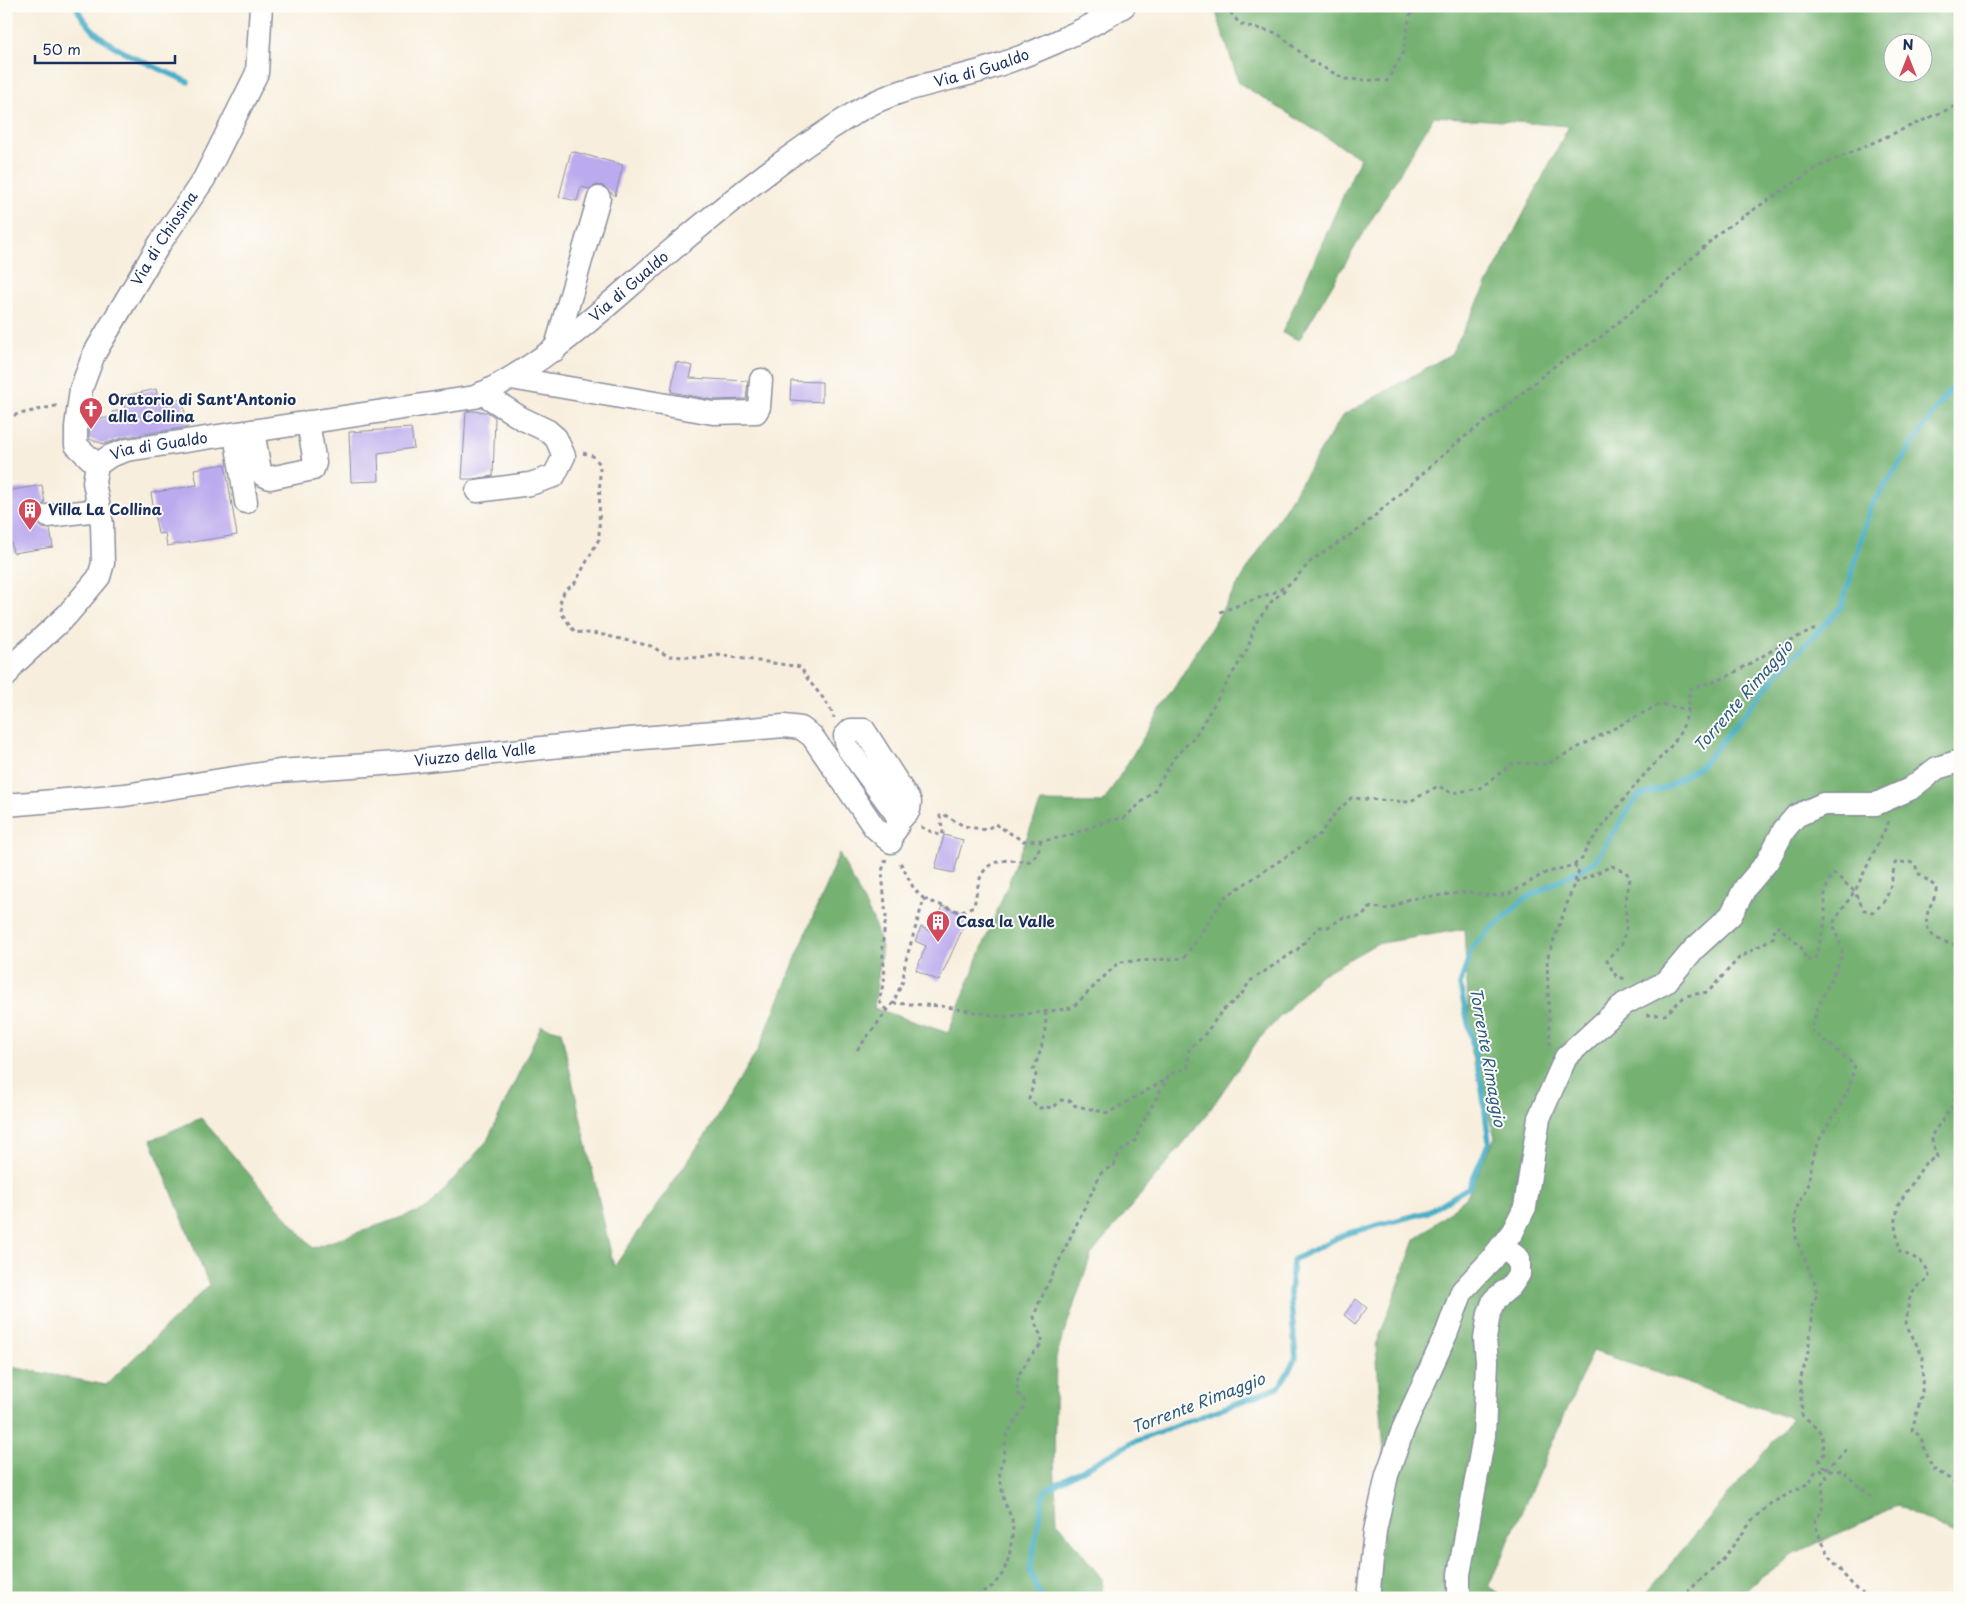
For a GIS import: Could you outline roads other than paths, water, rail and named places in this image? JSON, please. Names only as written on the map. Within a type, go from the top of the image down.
[{"type":"street","name":"Via di Chiosina","points":[[97,465],[76,445],[80,400],[94,354],[160,243],[204,179],[256,73],[260,6]]},
{"type":"street","name":"Via di Gualdo","points":[[97,465],[110,456],[127,450],[475,397],[511,378],[555,350],[667,254],[766,175],[854,113],[896,93],[982,70],[1070,36],[1124,6]]},
{"type":"street","points":[[555,350],[599,198]]},
{"type":"street","points":[[511,378],[713,413],[756,412],[759,407],[761,380]]},
{"type":"street","points":[[477,491],[530,484],[554,476],[562,464],[564,456],[556,438],[548,431],[521,418],[482,393]]},
{"type":"street","points":[[244,433],[260,471],[263,475],[270,478],[313,470],[315,463],[308,422]]},
{"type":"street","points":[[244,433],[246,502]]},
{"type":"street","points":[[6,676],[13,665],[66,615],[99,577],[103,563],[102,524],[94,482],[97,465]]},
{"type":"street","points":[[48,516],[98,510]]},
{"type":"street","name":"Viuzzo della Valle","points":[[6,805],[125,795],[279,771],[397,763],[618,740],[784,726],[801,728],[812,736],[874,827],[893,840]]},
{"type":"street","points":[[1368,1598],[1374,1531],[1387,1475],[1404,1427],[1447,1332],[1462,1291],[1502,1246],[1513,1231],[1525,1207],[1540,1118],[1566,1057],[1624,1004],[1666,982],[1694,949],[1731,915],[1746,888],[1767,862],[1784,830],[1796,816],[1823,804],[1876,804],[1910,789],[1937,768],[1960,761]]},
{"type":"street","points":[[1459,1598],[1459,1574],[1484,1436],[1487,1360],[1485,1339],[1489,1313],[1494,1300],[1510,1286],[1519,1274],[1519,1259],[1502,1246]]},
{"type":"waterway","points":[[76,6],[85,21],[96,33],[110,43],[125,53],[188,82]]},
{"type":"waterway","name":"Torrente Rimaggio","points":[[1041,1598],[1030,1571],[1044,1491],[1131,1443],[1279,1387],[1296,1358],[1290,1292],[1293,1260],[1345,1234],[1428,1212],[1469,1187],[1489,1142],[1482,1088],[1460,985],[1472,947],[1523,900],[1594,862],[1638,796],[1665,788],[1702,765],[1781,670],[1842,606],[1870,508],[1945,396],[1960,381]]},
{"type":"place","name":"Oratorio di Sant'Antonio alla Collina","points":[[91,430]]},
{"type":"place","name":"Villa La Collina","points":[[30,531]]},
{"type":"place","name":"Casa la Valle","points":[[938,943]]}]
